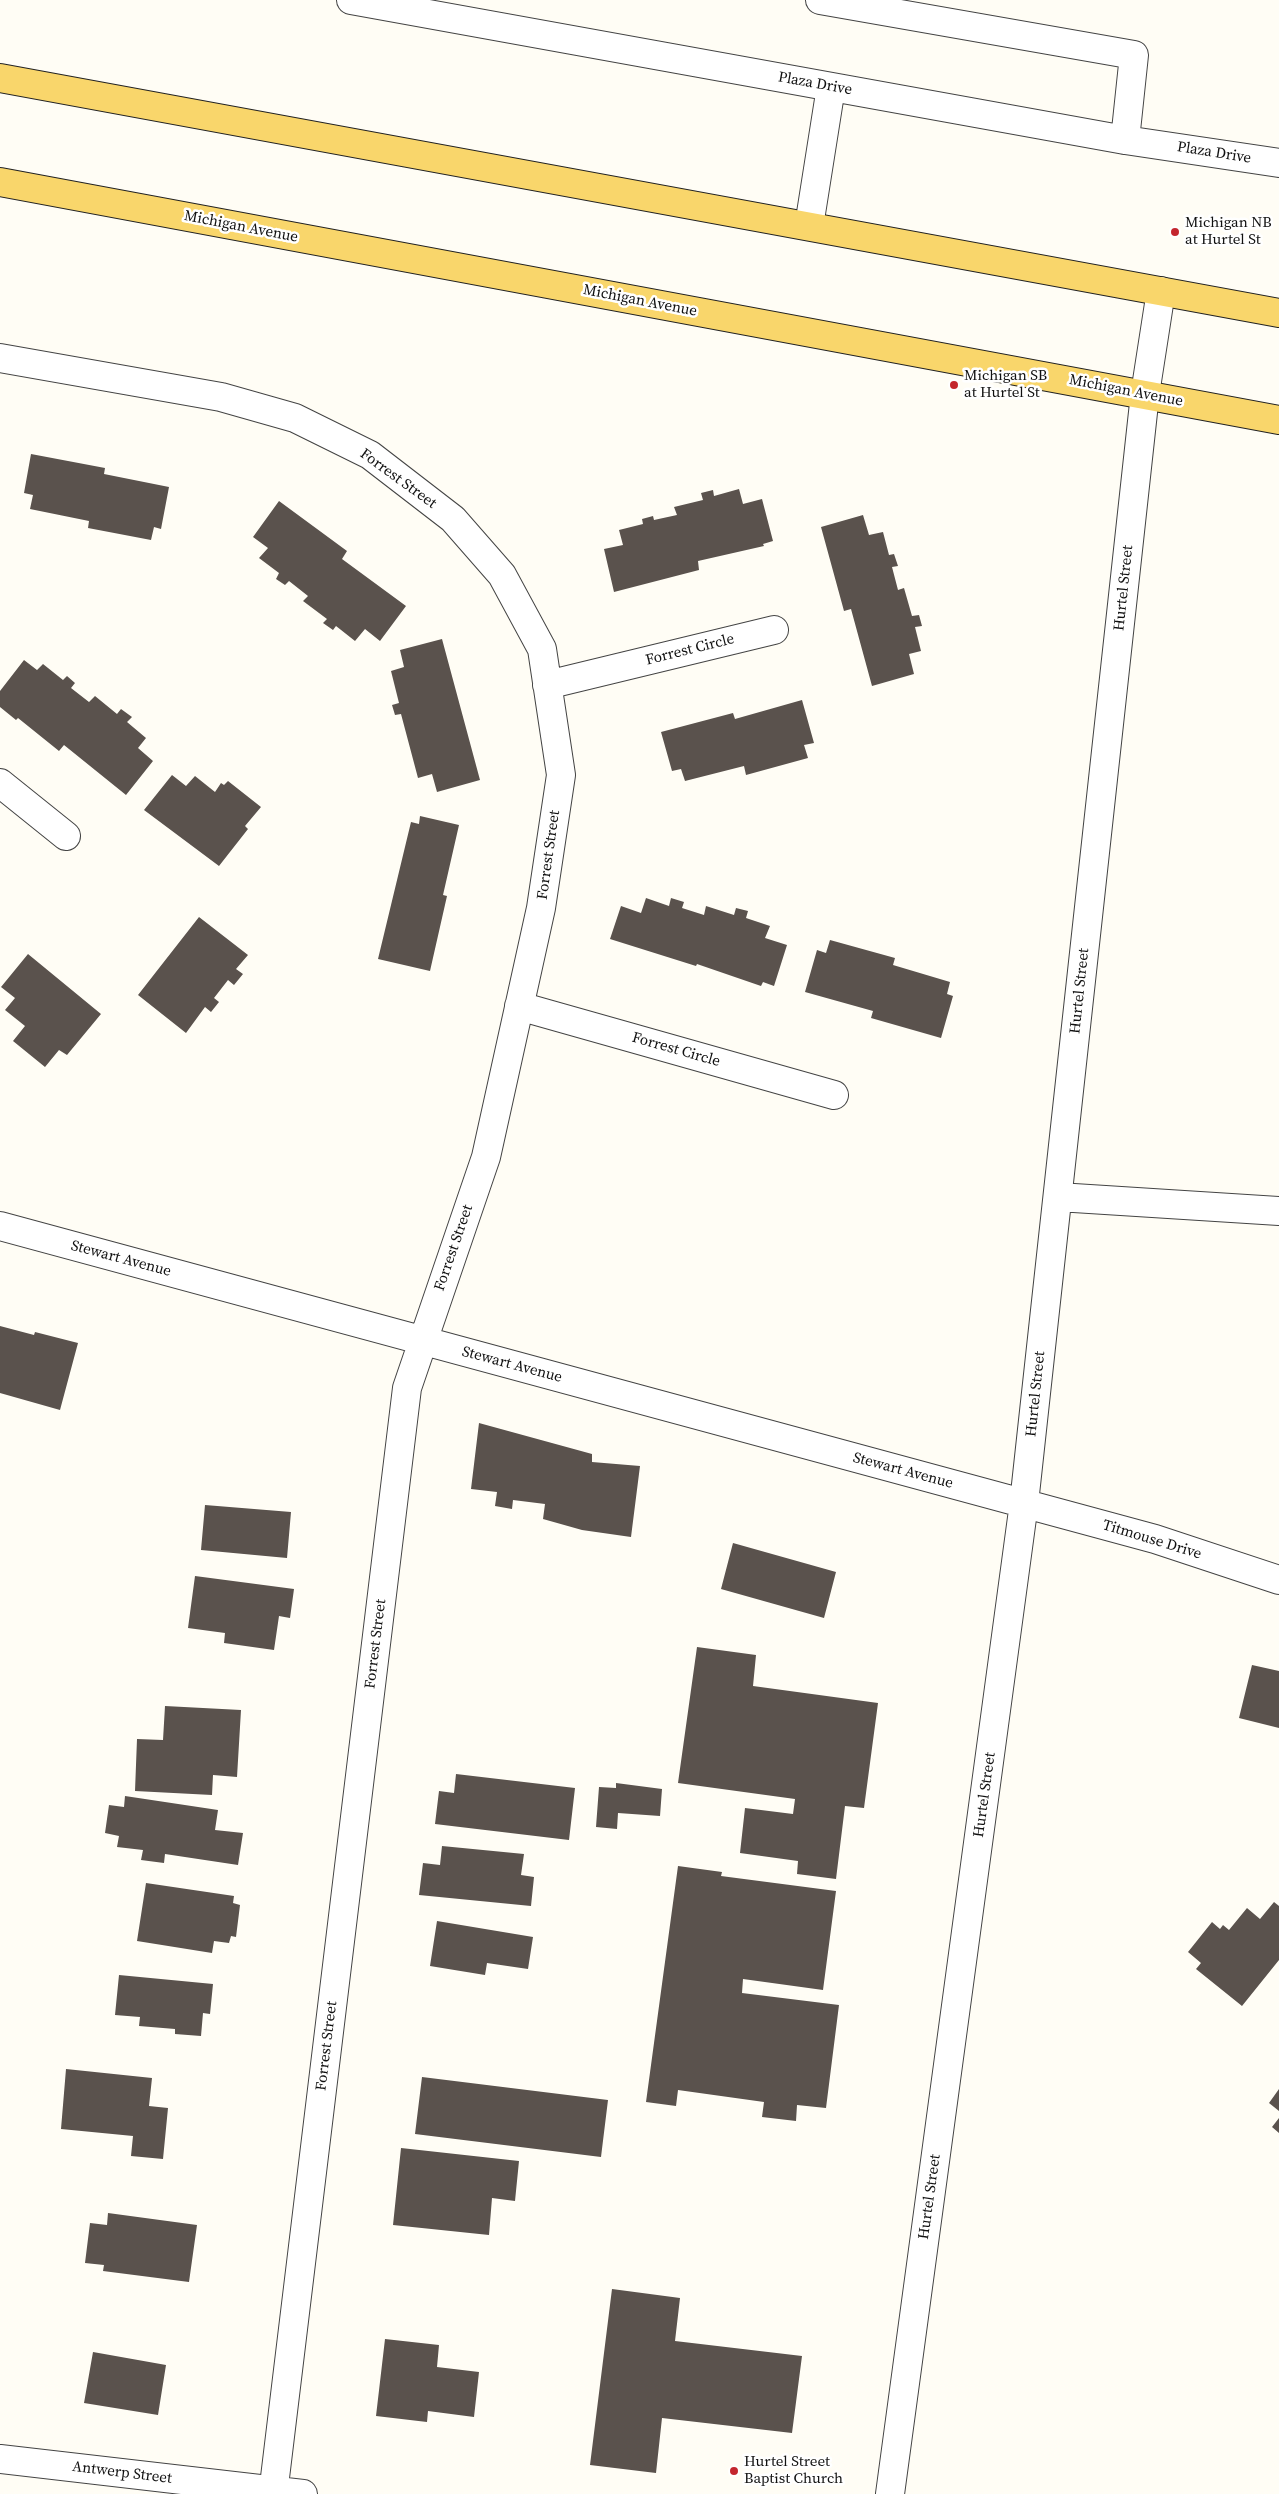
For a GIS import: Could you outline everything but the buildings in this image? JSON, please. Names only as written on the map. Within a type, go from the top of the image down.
[{"type":"main road","points":[[0,78],[1279,313]]},
{"type":"main road","name":"Michigan Avenue","points":[[0,182],[1279,420]]},
{"type":"street","name":"Plaza Drive","points":[[351,0],[488,12],[832,87],[1125,140],[1279,163]]},
{"type":"street","points":[[820,0],[1134,54],[1125,140]]},
{"type":"street","points":[[809,226],[832,87]]},
{"type":"street","name":"Hurtel Street","points":[[890,2494],[1024,1504],[1145,394],[1160,291]]},
{"type":"street","name":"Forrest Street","points":[[0,358],[221,397],[295,418],[370,455],[453,519],[502,575],[542,649],[561,775],[541,908],[486,1157],[407,1388],[273,2492]]},
{"type":"street","name":"Forrest Circle","points":[[548,685],[774,630]]},
{"type":"street","points":[[0,783],[66,836]]},
{"type":"street","name":"Forrest Circle","points":[[519,1006],[834,1095]]},
{"type":"street","points":[[1058,1197],[1279,1211]]},
{"type":"street","name":"Stewart Avenue","points":[[0,1226],[1024,1504]]},
{"type":"street","name":"Titmouse Drive","points":[[1024,1504],[1155,1539],[1279,1580]]},
{"type":"street","name":"Antwerp Street","points":[[0,2459],[303,2494]]},
{"type":"place","name":"Michigan NB at Hurtel St","points":[[1175,232]]},
{"type":"place","name":"Michigan SB at Hurtel St","points":[[954,385]]},
{"type":"place","name":"Hurtel Street Baptist Church","points":[[734,2471]]}]
